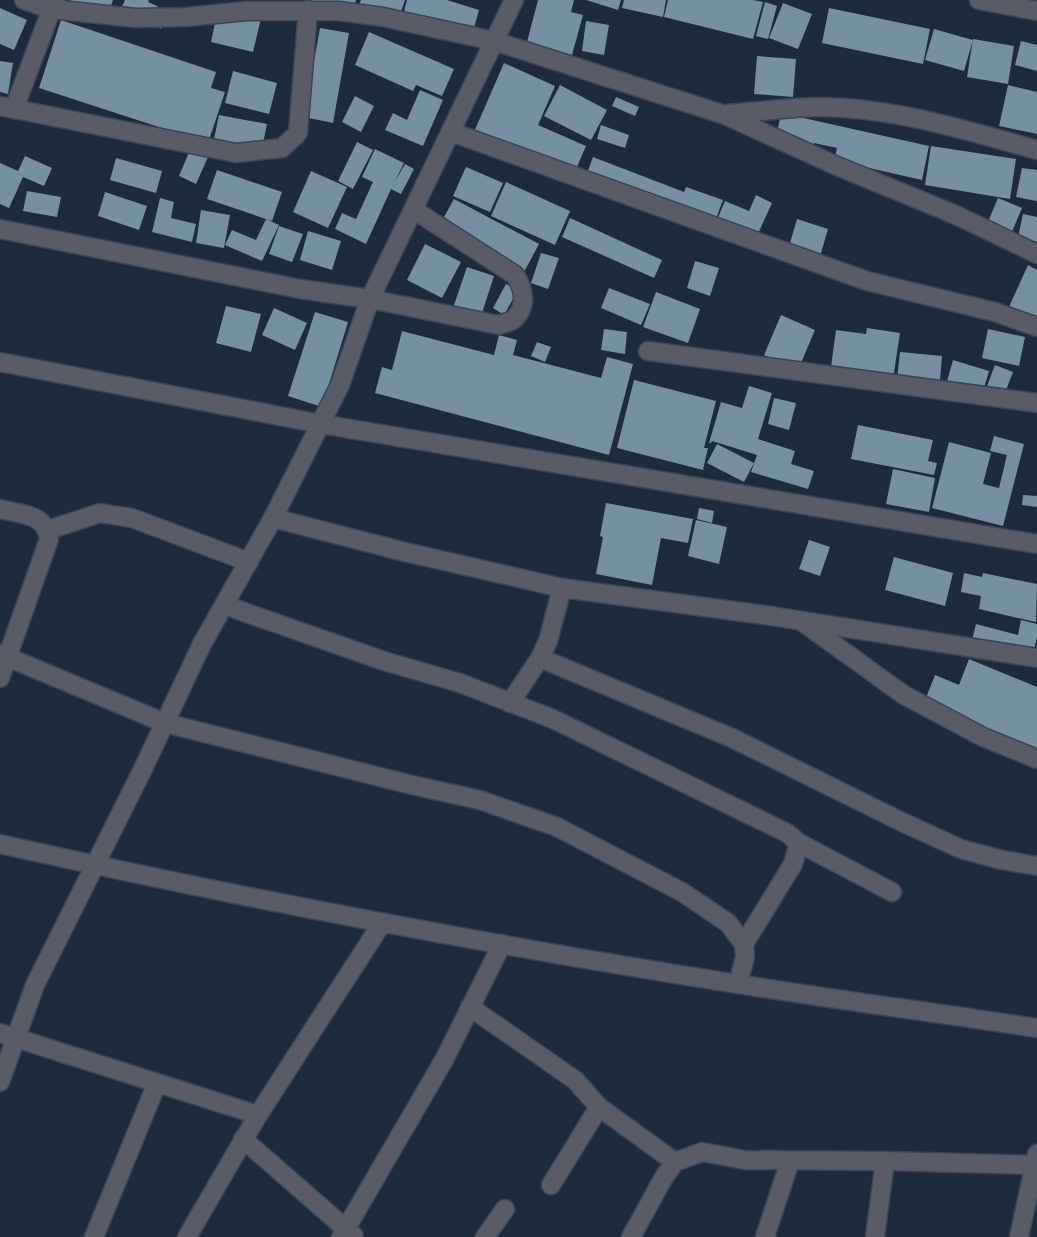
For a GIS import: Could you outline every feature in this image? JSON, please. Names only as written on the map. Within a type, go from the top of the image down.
[{"type":"street","points":[[24,0],[136,18],[186,17],[246,11],[338,11],[383,17],[494,41],[725,115],[837,166],[956,215],[1037,254]]},
{"type":"street","points":[[0,1082],[8,1036],[95,866],[202,644],[273,518],[340,386],[370,299],[514,0]]},
{"type":"street","points":[[979,0],[1037,11]]},
{"type":"street","points":[[53,4],[7,108],[236,153],[282,148],[298,133],[308,10]]},
{"type":"street","points":[[725,115],[814,107],[886,113],[1037,150]]},
{"type":"street","points":[[451,132],[867,281],[995,312],[1037,327]]},
{"type":"street","points":[[0,229],[300,289],[370,299],[499,325],[513,320],[521,308],[524,296],[522,285],[515,275],[414,210]]},
{"type":"street","points":[[648,351],[1037,403]]},
{"type":"street","points":[[0,362],[321,424],[1037,544]]},
{"type":"street","points":[[0,509],[40,520],[48,530],[49,539],[4,655],[0,678]]},
{"type":"street","points":[[48,530],[100,513],[132,518],[249,562]]},
{"type":"street","points":[[273,518],[401,551],[562,588],[800,621],[1037,658]]},
{"type":"street","points":[[510,703],[536,667],[548,641],[562,588]]},
{"type":"street","points":[[224,605],[460,684],[552,719],[787,833],[799,843],[892,892]]},
{"type":"street","points":[[800,621],[904,695],[983,737],[1037,759]]},
{"type":"street","points":[[4,655],[165,723],[480,800],[557,827],[682,892],[728,923],[744,944],[745,957],[738,984]]},
{"type":"street","points":[[540,658],[732,738],[961,849],[1037,866]]},
{"type":"street","points":[[744,944],[793,864],[799,843]]},
{"type":"street","points":[[0,844],[95,866],[382,923],[738,984],[1037,1028]]},
{"type":"street","points":[[187,1237],[258,1114],[382,923]]},
{"type":"street","points":[[243,1139],[347,1235],[444,1060],[502,944]]},
{"type":"street","points":[[470,1007],[575,1080],[599,1107],[675,1162]]},
{"type":"street","points":[[8,1036],[258,1114]]},
{"type":"street","points":[[94,1237],[157,1083]]},
{"type":"street","points":[[551,1185],[599,1107]]},
{"type":"street","points":[[631,1237],[664,1177],[675,1162],[702,1152],[745,1160],[1036,1160],[1019,1237]]},
{"type":"street","points":[[765,1237],[790,1161]]},
{"type":"street","points":[[875,1237],[885,1161]]},
{"type":"street","points":[[485,1237],[505,1209]]},
{"type":"building","points":[[69,0],[113,0],[108,14]]},
{"type":"building","points":[[125,0],[149,0],[148,2],[168,11],[161,29],[120,11]]},
{"type":"building","points":[[306,0],[356,0],[353,12]]},
{"type":"building","points":[[361,0],[405,0],[397,23],[357,9]]},
{"type":"building","points":[[407,0],[447,0],[479,10],[471,39],[402,19]]},
{"type":"building","points":[[538,0],[574,0],[571,12],[583,15],[572,55],[527,42]]},
{"type":"building","points":[[586,0],[621,0],[618,10]]},
{"type":"building","points":[[624,0],[666,0],[663,17],[622,8]]},
{"type":"building","points":[[668,0],[763,2],[753,39],[664,17]]},
{"type":"building","points":[[765,2],[777,6],[768,39],[756,36]]},
{"type":"building","points":[[783,3],[812,14],[798,49],[769,38]]},
{"type":"building","points":[[219,4],[262,14],[253,52],[211,42]]},
{"type":"building","points":[[0,8],[27,20],[14,50],[0,44]]},
{"type":"building","points":[[829,8],[930,29],[923,64],[822,43]]},
{"type":"building","points":[[61,20],[216,72],[211,88],[225,92],[208,143],[39,88]]},
{"type":"building","points":[[586,21],[609,25],[604,55],[582,51]]},
{"type":"building","points":[[320,28],[349,33],[333,123],[304,117]]},
{"type":"building","points":[[934,29],[973,40],[964,71],[925,60]]},
{"type":"building","points":[[369,32],[454,69],[442,96],[416,85],[413,91],[355,65]]},
{"type":"building","points":[[973,39],[1014,46],[1008,84],[967,77]]},
{"type":"building","points":[[1021,41],[1037,45],[1037,71],[1015,65]]},
{"type":"building","points":[[757,56],[796,59],[793,97],[754,94]]},
{"type":"building","points":[[0,61],[13,63],[8,94],[0,92]]},
{"type":"building","points":[[504,63],[555,86],[538,125],[586,146],[573,176],[474,132]]},
{"type":"building","points":[[233,71],[277,83],[269,114],[225,103]]},
{"type":"building","points":[[560,85],[607,110],[591,140],[544,116]]},
{"type":"building","points":[[1008,85],[1037,92],[1037,134],[999,126]]},
{"type":"building","points":[[420,90],[443,100],[423,146],[385,130],[393,113],[407,120]]},
{"type":"building","points":[[355,96],[374,106],[361,132],[342,122]]},
{"type":"building","points":[[616,97],[639,107],[635,116],[612,106]]},
{"type":"building","points":[[781,113],[929,146],[922,180],[834,160],[837,148],[814,143],[811,157],[774,148]]},
{"type":"building","points":[[219,115],[267,124],[261,153],[213,144]]},
{"type":"building","points":[[601,125],[629,135],[625,148],[597,139]]},
{"type":"building","points":[[357,142],[373,150],[353,189],[338,181]]},
{"type":"building","points":[[931,146],[1016,159],[1010,199],[925,185]]},
{"type":"building","points":[[375,149],[404,163],[394,183],[405,164],[414,169],[401,194],[391,189],[366,244],[335,229],[342,213],[356,219],[373,182],[362,177]]},
{"type":"building","points":[[190,150],[208,157],[196,184],[179,176]]},
{"type":"building","points":[[25,156],[52,168],[44,186],[23,177],[9,208],[0,204],[0,163],[18,171]]},
{"type":"building","points":[[593,157],[684,192],[686,187],[723,200],[714,224],[586,176]]},
{"type":"building","points":[[116,158],[162,171],[156,193],[110,180]]},
{"type":"building","points":[[466,167],[503,183],[490,212],[453,196]]},
{"type":"building","points":[[1022,168],[1037,170],[1037,201],[1016,197]]},
{"type":"building","points":[[217,170],[282,192],[272,221],[207,199]]},
{"type":"building","points":[[311,171],[347,187],[328,228],[293,212]]},
{"type":"building","points":[[506,182],[570,211],[555,245],[491,216]]},
{"type":"building","points":[[27,191],[61,197],[57,217],[23,211]]},
{"type":"building","points":[[105,192],[147,206],[139,230],[98,216]]},
{"type":"building","points":[[756,195],[772,203],[756,238],[717,220],[725,201],[749,211]]},
{"type":"building","points":[[160,198],[174,202],[171,218],[196,224],[192,242],[152,232]]},
{"type":"building","points":[[998,198],[1022,208],[1008,241],[984,231]]},
{"type":"building","points":[[454,199],[539,244],[524,272],[439,226]]},
{"type":"building","points":[[201,210],[230,215],[224,248],[196,243]]},
{"type":"building","points":[[1023,214],[1037,217],[1037,242],[1018,237]]},
{"type":"building","points":[[570,218],[662,260],[654,278],[562,237]]},
{"type":"building","points":[[266,219],[279,225],[262,261],[225,245],[232,230],[256,240]]},
{"type":"building","points":[[797,219],[828,229],[819,260],[788,250]]},
{"type":"building","points":[[279,226],[303,234],[292,262],[269,254]]},
{"type":"building","points":[[308,231],[341,241],[332,270],[300,260]]},
{"type":"building","points":[[425,244],[461,262],[442,298],[407,280]]},
{"type":"building","points":[[541,253],[559,258],[548,289],[531,283]]},
{"type":"building","points":[[695,261],[719,268],[710,296],[687,288]]},
{"type":"building","points":[[1028,265],[1037,270],[1037,322],[1008,309]]},
{"type":"building","points":[[467,267],[494,276],[481,316],[453,308]]},
{"type":"building","points":[[506,284],[518,290],[504,315],[493,308]]},
{"type":"building","points":[[609,288],[650,304],[641,325],[601,308]]},
{"type":"building","points":[[656,292],[700,309],[688,343],[643,327]]},
{"type":"building","points":[[226,306],[261,314],[251,352],[216,343]]},
{"type":"building","points":[[274,308],[307,323],[295,350],[262,335]]},
{"type":"building","points":[[315,312],[348,322],[322,407],[288,396]]},
{"type":"building","points":[[781,315],[815,330],[798,370],[764,355]]},
{"type":"building","points":[[867,328],[900,333],[893,379],[829,382],[836,330],[866,334]]},
{"type":"building","points":[[604,329],[627,332],[625,354],[601,350]]},
{"type":"building","points":[[988,329],[1025,337],[1019,366],[982,358]]},
{"type":"building","points":[[402,331],[494,355],[499,335],[517,340],[513,355],[601,378],[607,357],[633,364],[609,455],[375,393],[382,367],[392,370]]},
{"type":"building","points":[[537,342],[551,347],[545,362],[531,356]]},
{"type":"building","points":[[900,352],[942,356],[939,392],[896,388]]},
{"type":"building","points":[[953,360],[989,371],[980,402],[944,392]]},
{"type":"building","points":[[995,365],[1013,372],[1000,406],[982,399]]},
{"type":"building","points":[[634,380],[716,401],[704,448],[708,448],[703,470],[617,448]]},
{"type":"building","points":[[749,386],[772,393],[758,439],[795,451],[791,464],[814,471],[808,489],[751,472],[757,455],[712,441],[709,443],[721,402],[742,408]]},
{"type":"building","points":[[774,398],[796,403],[789,430],[768,424]]},
{"type":"building","points":[[858,425],[933,440],[928,461],[937,463],[934,475],[851,459]]},
{"type":"building","points":[[994,436],[1024,444],[1003,526],[932,508],[949,442],[991,453],[983,484],[999,488],[1007,455],[990,451]]},
{"type":"building","points":[[717,444],[754,463],[744,482],[707,463]]},
{"type":"building","points":[[893,469],[935,478],[929,512],[886,504]]},
{"type":"building","points":[[1023,495],[1037,496],[1037,507],[1022,505]]},
{"type":"building","points":[[606,503],[693,519],[688,543],[661,538],[652,585],[596,574]]},
{"type":"building","points":[[699,508],[714,511],[712,523],[697,519]]},
{"type":"building","points":[[696,520],[727,527],[719,564],[688,556]]},
{"type":"building","points":[[809,540],[830,547],[820,576],[799,569]]},
{"type":"building","points":[[894,557],[953,573],[945,606],[885,590]]},
{"type":"building","points":[[964,573],[982,577],[983,573],[1037,584],[1036,622],[979,609],[981,596],[961,592]]},
{"type":"building","points":[[1021,620],[1037,624],[1037,637],[1032,659],[971,644],[976,624],[1018,635]]},
{"type":"building","points":[[969,659],[1037,687],[1037,755],[922,708],[935,675],[959,685]]}]
